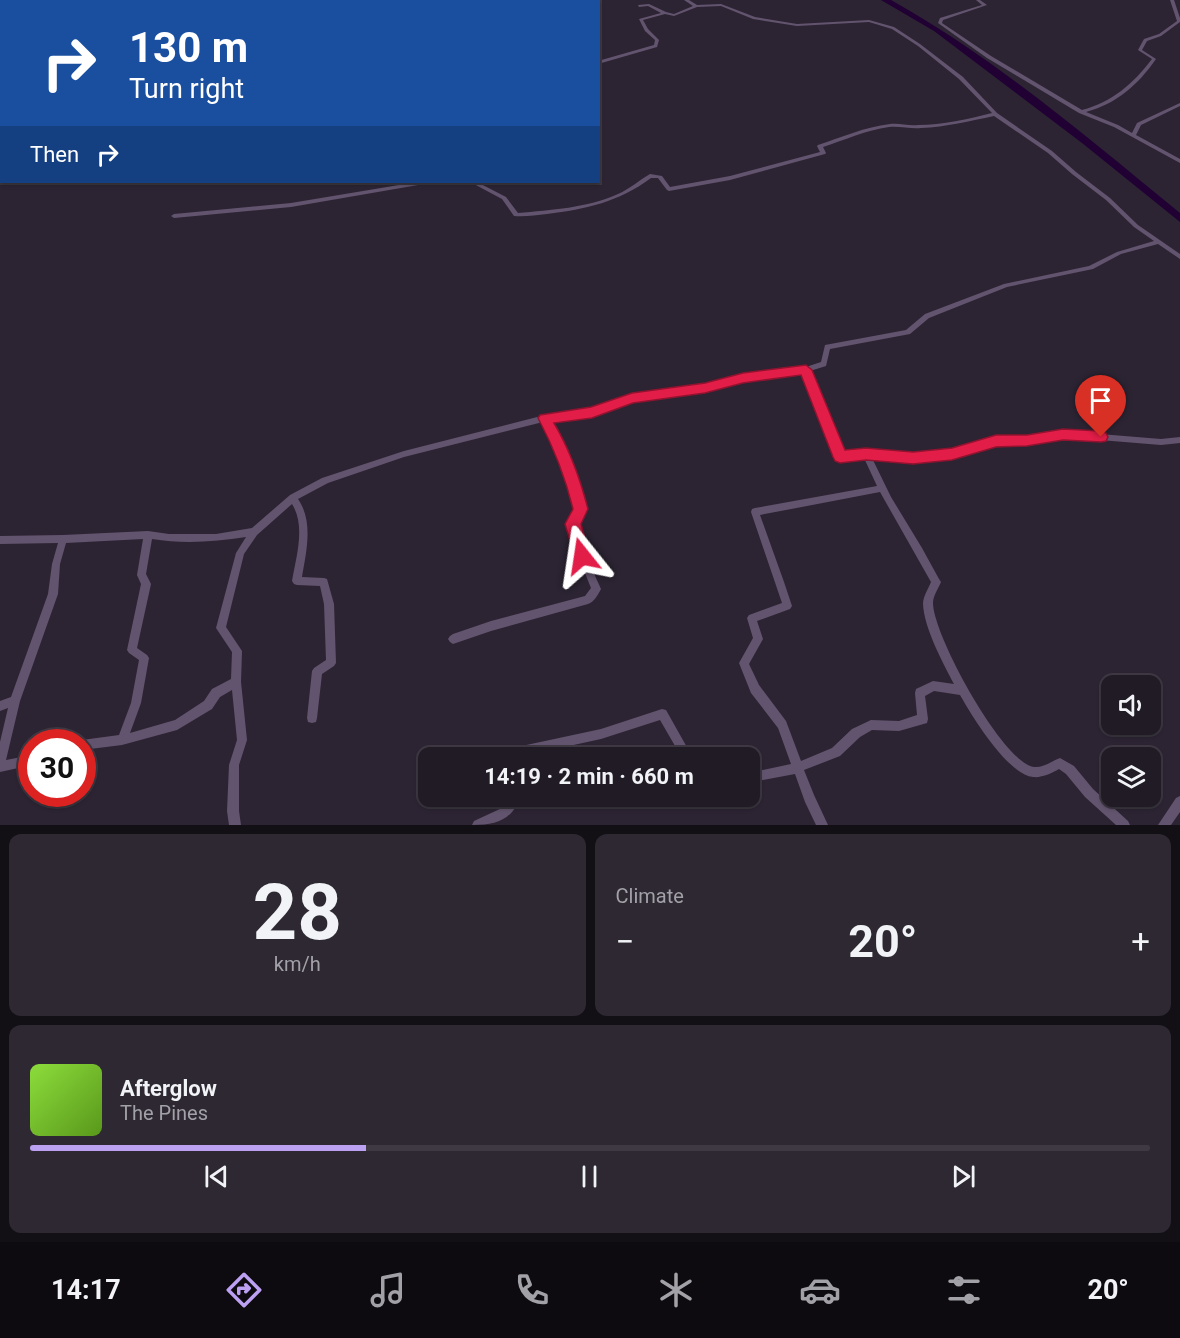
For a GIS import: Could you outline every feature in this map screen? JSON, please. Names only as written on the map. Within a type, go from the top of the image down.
[{"type":"street","points":[[686,0],[696,6]]},
{"type":"street","points":[[978,0],[985,5],[941,19],[940,23],[988,57],[1081,112],[1116,126],[1180,161]]},
{"type":"street","points":[[1081,112],[1101,108],[1127,91],[1145,72],[1154,59],[1140,50],[1145,40],[1160,35],[1179,21],[1172,0]]},
{"type":"street","points":[[639,6],[649,5],[674,15],[696,6],[721,5],[754,18],[797,25],[869,21],[892,28],[919,45],[961,78],[995,114],[1050,152],[1074,174],[1108,199],[1136,226],[1180,257]]},
{"type":"street","points":[[600,62],[656,45],[657,40],[646,30],[641,19],[665,13]]},
{"type":"street","points":[[1133,135],[1139,124],[1180,104]]},
{"type":"street","points":[[476,183],[504,198],[516,215],[554,211],[619,198],[637,188],[650,176],[660,177],[669,189],[730,178],[823,153],[820,146],[871,130],[902,125],[914,127],[969,121],[995,114]]},
{"type":"street","points":[[174,216],[291,205],[418,183]]},
{"type":"street","points":[[235,825],[234,765],[242,740],[236,682],[237,651],[221,628],[240,553],[254,532],[293,498],[325,480],[366,466],[545,418],[592,413],[632,398],[705,388],[743,378],[806,370],[824,364],[827,347],[908,332],[927,316],[1006,285],[1091,268],[1119,253],[1158,242]]},
{"type":"street","points":[[806,370],[840,457],[866,454],[913,458],[952,454],[996,441],[1027,441],[1063,434],[1161,442],[1180,440]]},
{"type":"street","points":[[453,639],[491,626],[588,600],[596,589],[582,556],[573,524],[580,509],[572,476],[561,446],[545,418]]},
{"type":"street","points":[[866,454],[888,499],[936,582],[928,603],[936,635],[961,690],[993,735],[1019,764],[1028,771],[1037,772],[1060,763],[1124,825]]},
{"type":"street","points":[[822,825],[797,768],[782,725],[755,688],[744,663],[758,639],[752,618],[786,606],[780,577],[764,543],[755,512],[883,488]]},
{"type":"street","points":[[293,498],[301,507],[302,538],[297,581],[324,582],[329,604],[331,663],[317,671],[312,718]]},
{"type":"street","points":[[0,540],[148,535],[170,538],[204,538],[254,532]]},
{"type":"street","points":[[122,740],[136,703],[144,658],[132,650],[146,584],[141,575],[148,535]]},
{"type":"street","points":[[18,762],[0,765],[15,701],[52,594],[56,564],[63,539]]},
{"type":"street","points":[[96,743],[122,740],[177,725],[208,705],[216,693],[236,682]]},
{"type":"street","points":[[760,775],[797,768],[836,752],[856,733],[871,725],[899,726],[923,719],[920,693],[933,686],[961,690]]},
{"type":"street","points":[[0,706],[15,701]]},
{"type":"street","points":[[541,747],[601,734],[662,714],[682,747]]},
{"type":"street","points":[[1164,825],[1180,802]]},
{"type":"street","points":[[478,825],[506,812],[509,807]]},
{"type":"waterway","points":[[885,0],[937,29],[1086,141],[1180,219]]},
{"type":"route","points":[[582,556],[573,524],[580,509],[572,476],[561,446],[545,418],[592,413],[632,398],[705,388],[743,378],[806,370],[840,457],[866,454],[913,458],[952,454],[996,441],[1027,441],[1063,434],[1101,437]]}]
